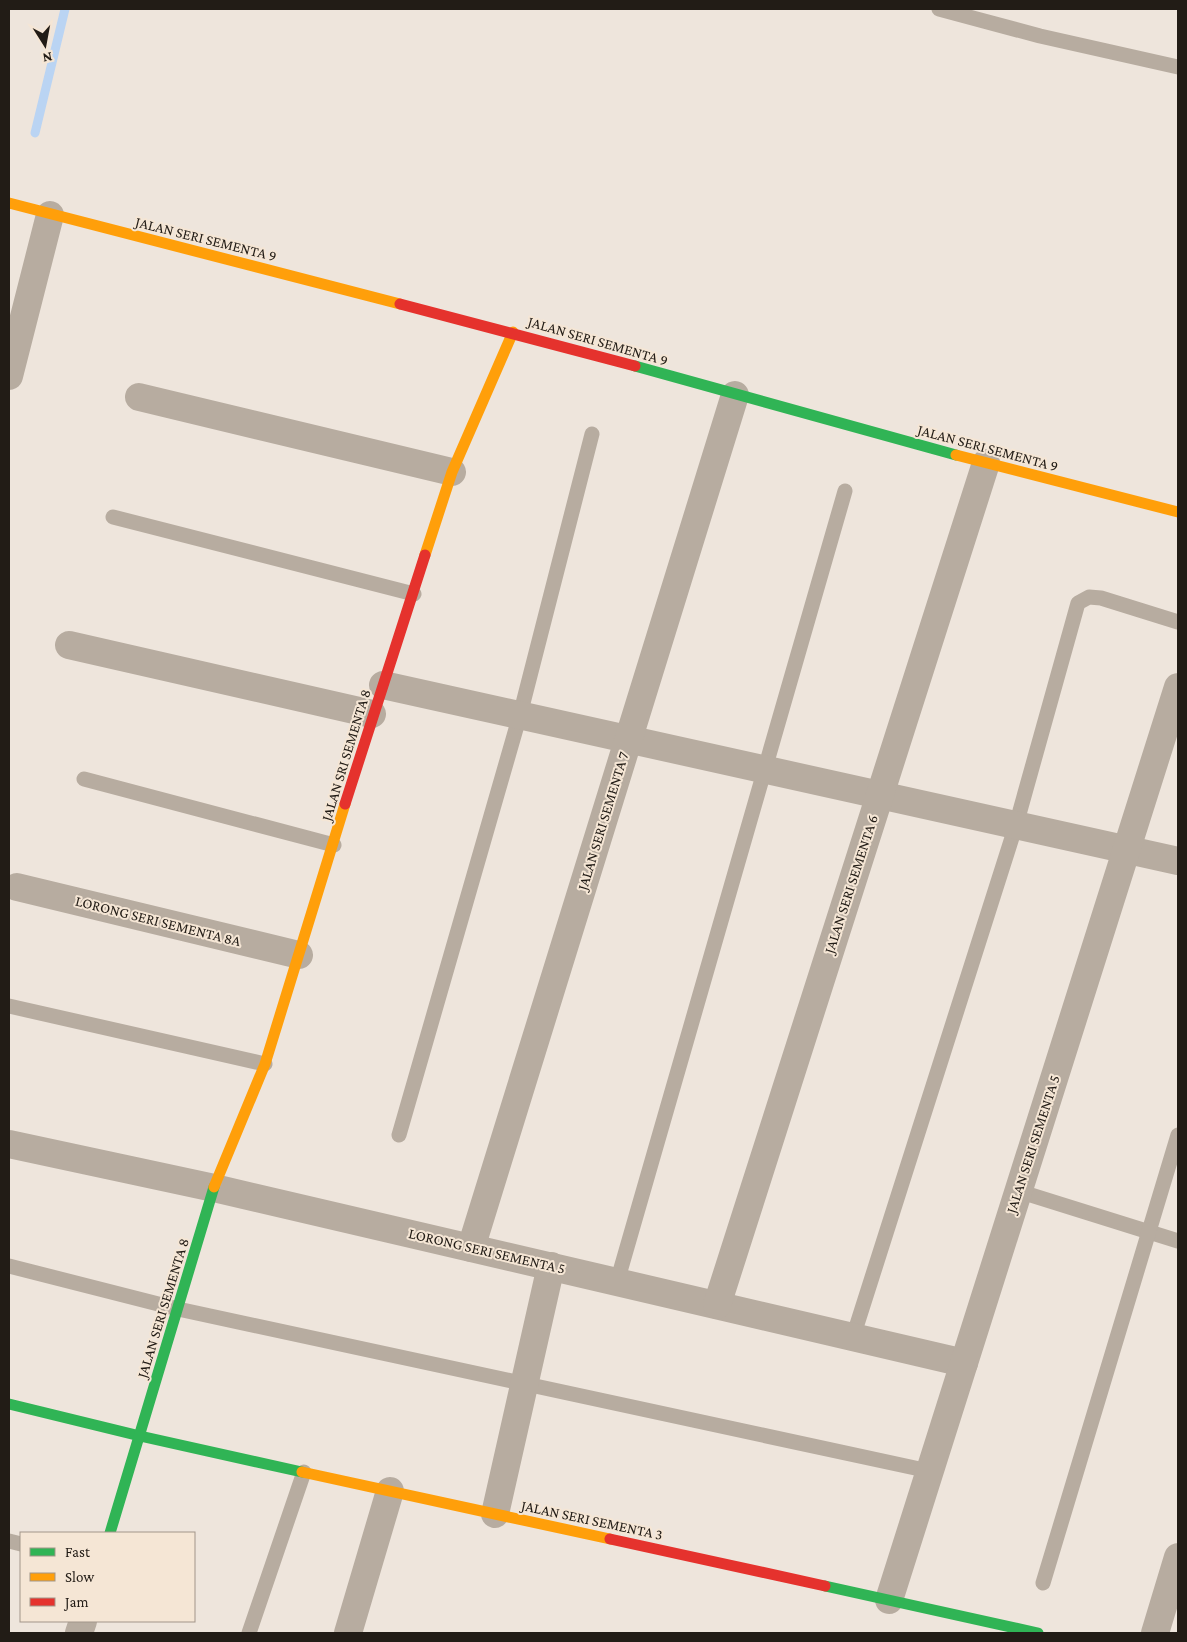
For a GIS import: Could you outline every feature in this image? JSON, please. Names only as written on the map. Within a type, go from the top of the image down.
[{"type":"street","name":"JALAN SERI SEMENTA 9","points":[[9,203],[50,216],[513,332],[986,463],[1178,512]]},
{"type":"street","points":[[9,376],[50,216]]},
{"type":"street","name":"JALAN SRI SEMENTA 8","points":[[214,1188],[265,1064],[334,845],[372,714],[414,594],[452,472],[513,332]]},
{"type":"street","name":"JALAN SERI SEMENTA 7","points":[[471,1248],[735,395]]},
{"type":"street","points":[[139,397],[452,472]]},
{"type":"street","name":"JALAN SERI SEMENTA 6","points":[[717,1305],[986,463]]},
{"type":"street","points":[[69,645],[372,714]]},
{"type":"street","points":[[383,685],[1178,861]]},
{"type":"street","name":"JALAN SERI SEMENTA 5","points":[[889,1600],[1178,687]]},
{"type":"street","name":"LORONG SERI SEMENTA 8A","points":[[17,887],[299,955]]},
{"type":"street","name":"LORONG SERI SEMENTA 5","points":[[9,1144],[214,1188],[964,1362]]},
{"type":"street","name":"JALAN SERI SEMENTA 8","points":[[110,1532],[214,1188]]},
{"type":"street","points":[[495,1514],[551,1266]]},
{"type":"street","name":"JALAN SERI SEMENTA 3","points":[[9,1404],[140,1436],[1038,1633]]},
{"type":"street","points":[[348,1633],[390,1491]]},
{"type":"street","points":[[1155,1633],[1178,1556]]},
{"type":"lane","points":[[939,9],[1040,36],[1178,66]]},
{"type":"lane","points":[[399,1135],[520,715],[592,434]]},
{"type":"lane","points":[[617,1282],[845,491]]},
{"type":"lane","points":[[113,516],[414,594]]},
{"type":"lane","points":[[853,1336],[1016,825],[1078,604],[1089,597],[1101,598],[1178,622]]},
{"type":"lane","points":[[84,779],[334,845]]},
{"type":"lane","points":[[9,1006],[265,1064]]},
{"type":"lane","points":[[1043,1583],[1178,1135]]},
{"type":"lane","points":[[1018,1191],[1178,1241]]},
{"type":"lane","points":[[9,1266],[178,1309],[930,1471]]},
{"type":"lane","points":[[249,1633],[304,1472]]},
{"type":"waterway","points":[[35,133],[65,9]]},
{"type":"traffic: fast","points":[[635,366],[956,455]]},
{"type":"traffic: fast","points":[[110,1532],[214,1187]]},
{"type":"traffic: fast","points":[[9,1404],[140,1436],[302,1472]]},
{"type":"traffic: fast","points":[[825,1586],[1038,1633]]},
{"type":"traffic: slow","points":[[9,203],[400,304]]},
{"type":"traffic: slow","points":[[425,555],[452,472],[513,332]]},
{"type":"traffic: slow","points":[[956,455],[1178,512]]},
{"type":"traffic: slow","points":[[214,1187],[265,1064],[345,804]]},
{"type":"traffic: slow","points":[[302,1472],[610,1539]]},
{"type":"traffic: jam","points":[[400,304],[635,366]]},
{"type":"traffic: jam","points":[[345,804],[425,555]]},
{"type":"traffic: jam","points":[[610,1539],[825,1586]]}]
